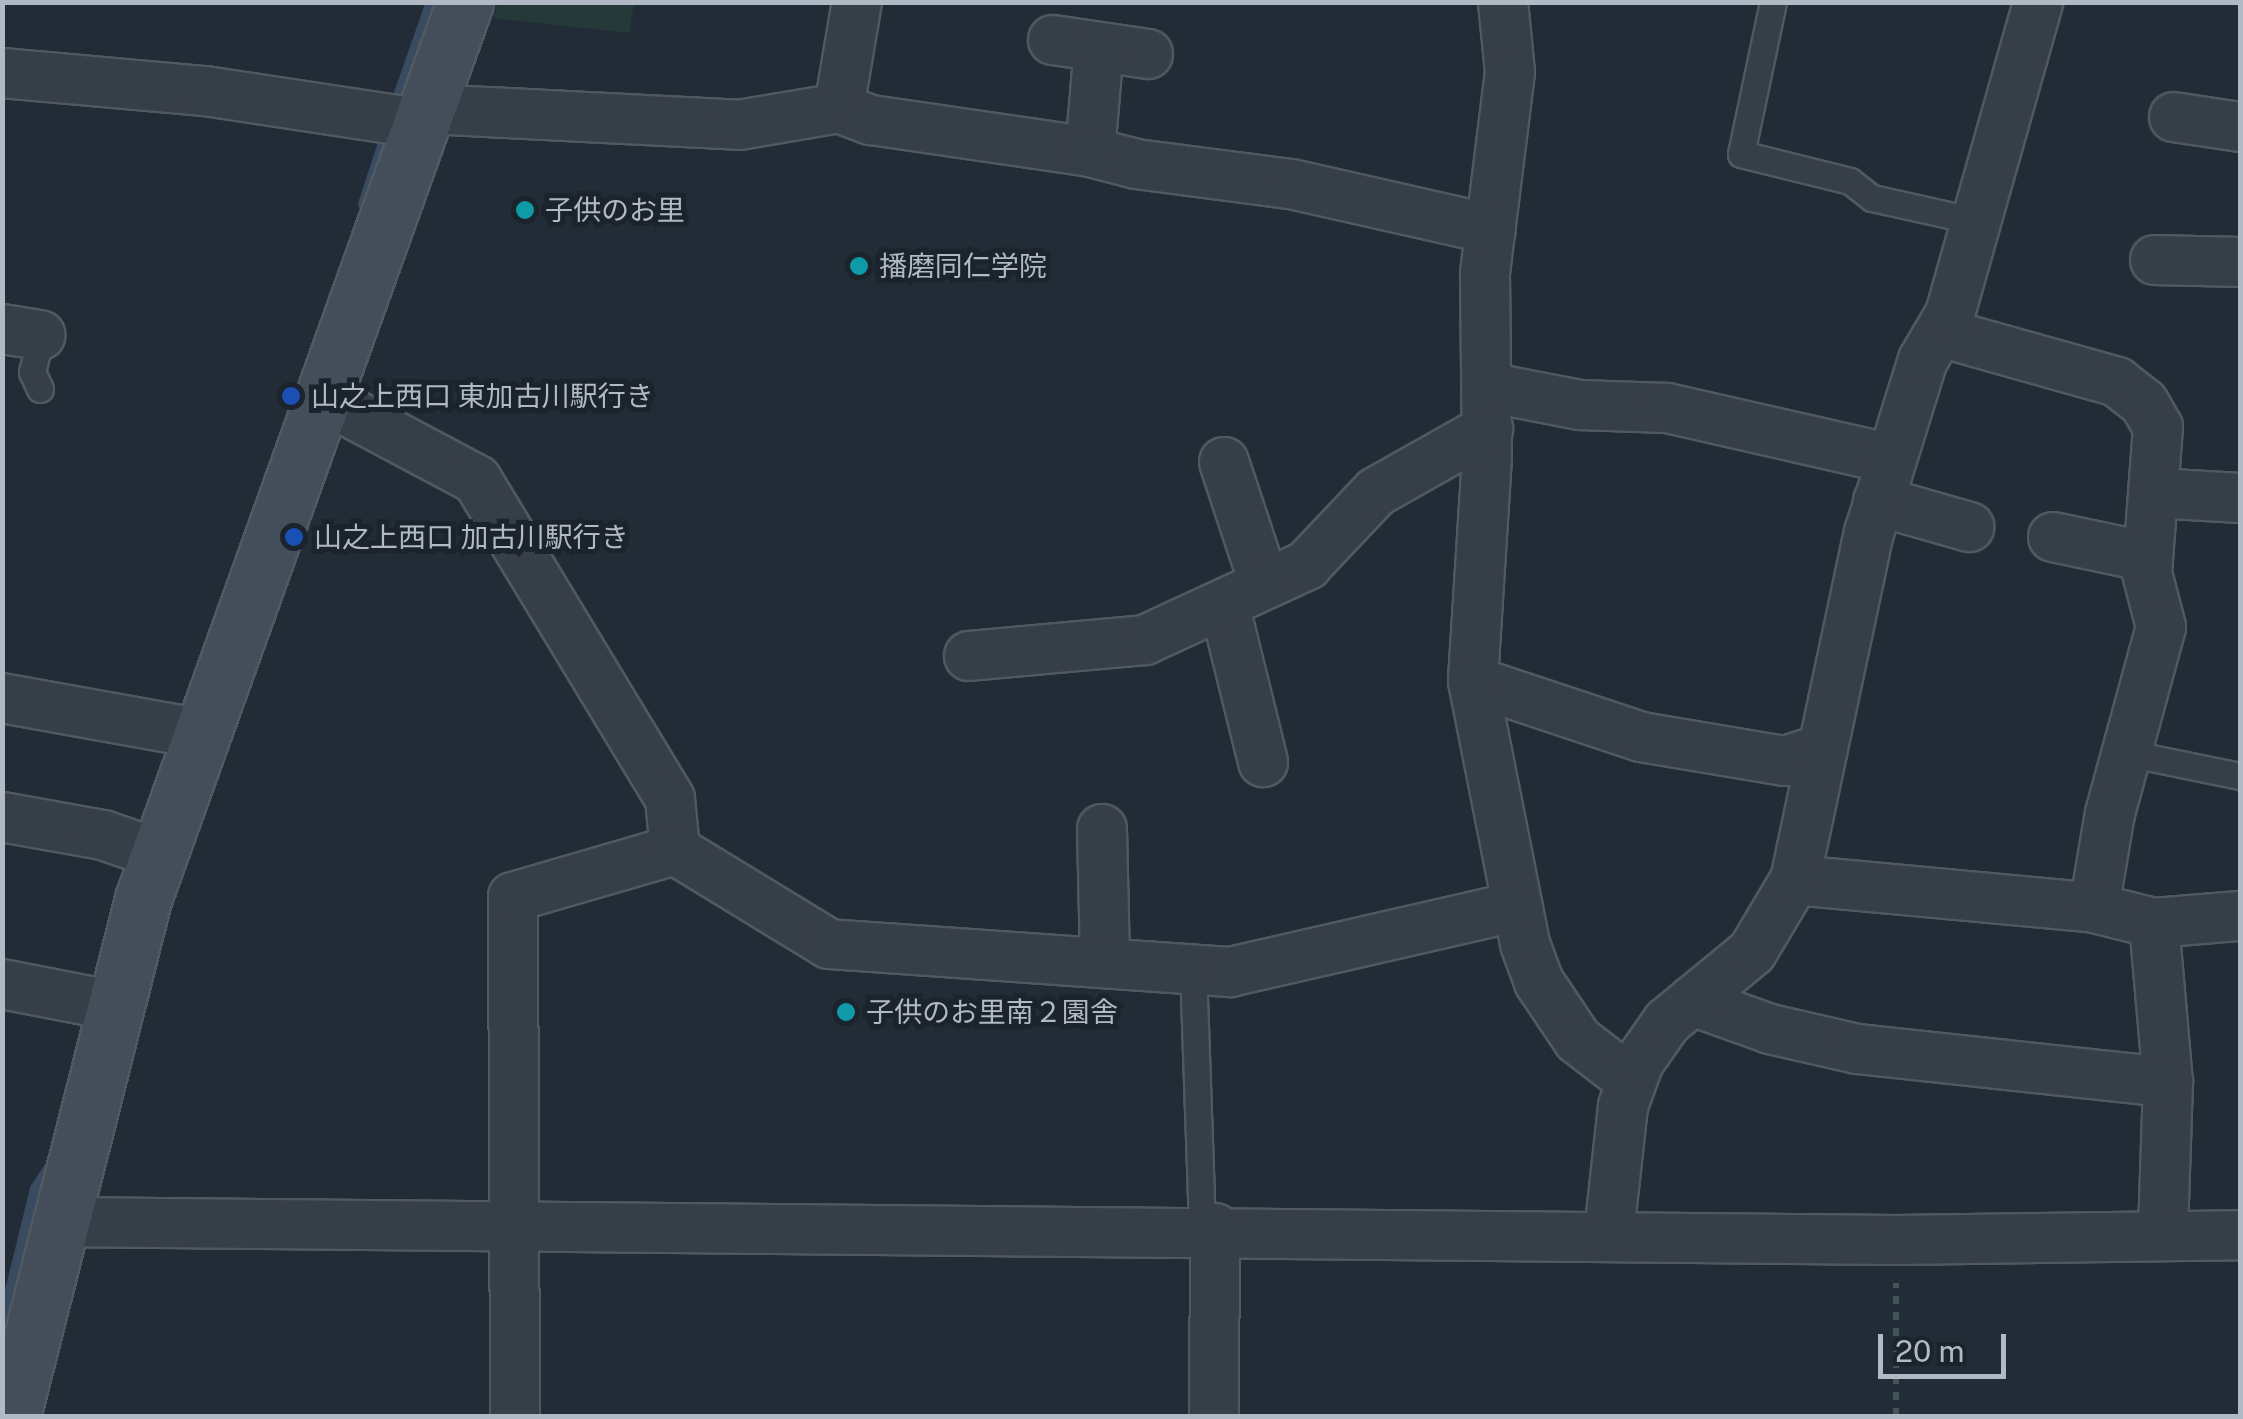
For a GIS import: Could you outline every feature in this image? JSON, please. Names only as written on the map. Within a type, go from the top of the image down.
[{"type":"street","points":[[12,1416],[14,1354],[58,1222],[158,854],[465,2]]},
{"type":"street","points":[[840,108],[857,2]]},
{"type":"street","points":[[1503,2],[1510,72],[1491,229],[1487,408],[1472,681],[1524,944],[1554,1008],[1578,1040],[1630,1080]]},
{"type":"street","points":[[1609,1233],[1630,1080],[1667,1022],[1752,952],[1795,880],[1812,815],[1818,750],[1885,480],[1923,360],[1942,333],[2038,2]]},
{"type":"street","points":[[1052,40],[1148,54]]},
{"type":"street","points":[[1090,152],[1099,47]]},
{"type":"street","points":[[2,72],[425,116],[739,125],[840,108],[871,120],[1090,152],[1152,167],[1291,184],[1491,229]]},
{"type":"street","points":[[2174,117],[2240,128]]},
{"type":"street","points":[[2155,260],[2240,262]]},
{"type":"street","points":[[1942,333],[2131,391],[2158,427],[2148,558],[2161,626],[2127,753],[2094,908]]},
{"type":"street","points":[[323,398],[476,480],[670,799],[675,850]]},
{"type":"street","points":[[968,656],[1145,640],[1306,565],[1376,492],[1487,408],[1580,405],[1685,411],[1885,480],[1969,527]]},
{"type":"street","points":[[1224,462],[1263,762]]},
{"type":"street","points":[[2155,493],[2240,498]]},
{"type":"street","points":[[2053,537],[2148,558]]},
{"type":"street","points":[[1472,681],[1641,737],[1785,761],[1818,750]]},
{"type":"street","points":[[2,698],[202,734]]},
{"type":"street","points":[[2,817],[103,835],[158,854]]},
{"type":"street","points":[[1102,829],[1105,962]]},
{"type":"street","points":[[515,1416],[513,897],[675,850],[829,944],[1230,972],[1518,906]]},
{"type":"street","points":[[1795,880],[2094,908],[2154,923],[2240,916]]},
{"type":"street","points":[[2154,923],[2168,1082],[2163,1236]]},
{"type":"street","points":[[2,984],[115,1006]]},
{"type":"street","points":[[1692,1001],[1770,1029],[1857,1049],[2168,1082]]},
{"type":"street","points":[[58,1222],[514,1228],[1208,1228],[1896,1240],[2240,1234]]},
{"type":"street","points":[[1208,1228],[1214,1416]]},
{"type":"lane","points":[[1773,2],[1740,154],[1850,181],[1872,198],[1976,221]]},
{"type":"lane","points":[[22,332],[40,389]]},
{"type":"lane","points":[[2127,753],[2240,776]]},
{"type":"lane","points":[[1193,968],[1208,1228]]},
{"type":"path","points":[[1896,1240],[1896,1416]]},
{"type":"green space","points":[[498,2],[634,3],[629,33],[493,18]]},
{"type":"waterway","points":[[398,99],[432,2]]},
{"type":"waterway","points":[[364,204],[385,140]]},
{"type":"waterway","points":[[5,1315],[36,1189],[49,1169]]},
{"type":"place","name":"子供のお里","points":[[525,210]]},
{"type":"place","name":"播磨同仁学院","points":[[859,266]]},
{"type":"place","name":"山之上西口 東加古川駅行き","points":[[291,396]]},
{"type":"place","name":"山之上西口 加古川駅行き","points":[[294,537]]},
{"type":"place","name":"子供のお里南２園舎","points":[[846,1012]]}]
